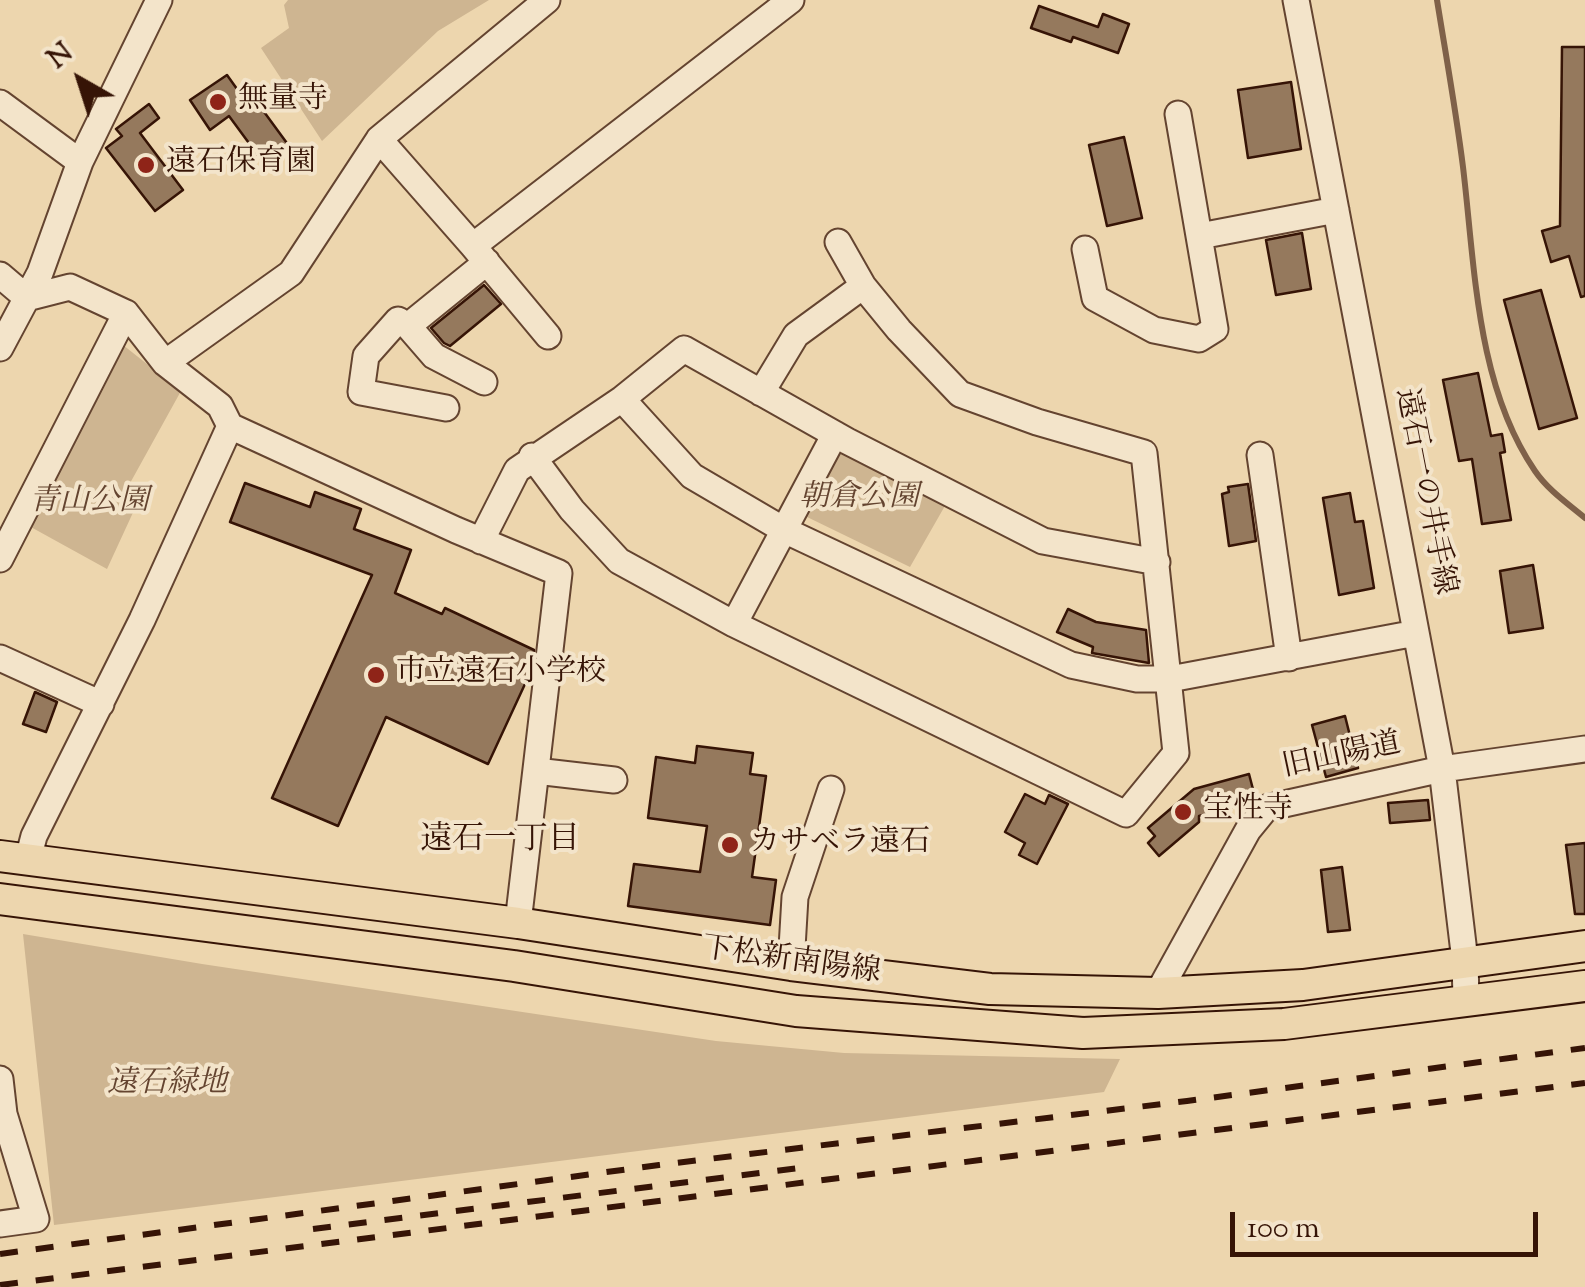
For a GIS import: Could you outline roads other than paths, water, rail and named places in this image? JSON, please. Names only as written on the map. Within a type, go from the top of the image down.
[{"type":"main road","name":"下松新南陽線","points":[[14,858],[990,989],[1158,993],[1303,985],[1585,946]]},
{"type":"main road","name":"下松新南陽線","points":[[0,899],[514,966],[796,1010],[1046,1030],[1164,1032],[1284,1024],[1585,986]]},
{"type":"street","points":[[0,348],[40,273],[80,162],[159,0]]},
{"type":"street","points":[[165,363],[291,273],[379,139],[547,0]]},
{"type":"street","points":[[408,326],[480,254],[791,0]]},
{"type":"street","name":"遠石一の井手線","points":[[1296,0],[1442,769],[1466,999]]},
{"type":"street","points":[[0,102],[80,162]]},
{"type":"street","points":[[1085,249],[1095,298],[1154,330],[1198,339],[1215,329],[1178,114]]},
{"type":"street","points":[[379,139],[548,336]]},
{"type":"street","points":[[1200,236],[1336,210]]},
{"type":"street","points":[[533,458],[572,510],[618,561],[734,624],[1126,814],[1176,753],[1144,453],[1037,422],[960,394],[863,286],[838,242]]},
{"type":"street","points":[[0,275],[27,298]]},
{"type":"street","points":[[761,393],[796,336],[863,286]]},
{"type":"street","points":[[27,298],[70,287],[126,313],[165,363],[220,406],[230,426],[559,573],[518,923]]},
{"type":"street","points":[[0,558],[126,313]]},
{"type":"street","points":[[446,408],[361,392],[366,356],[398,320],[434,356],[484,382]]},
{"type":"street","points":[[481,541],[516,470],[622,399],[684,350],[835,434],[1043,541],[1157,562]]},
{"type":"street","points":[[622,399],[692,476],[784,530],[1071,665],[1138,679],[1170,678],[1416,633]]},
{"type":"street","points":[[14,858],[34,836],[101,704],[230,426]]},
{"type":"street","points":[[734,624],[835,434]]},
{"type":"street","points":[[1260,455],[1289,658]]},
{"type":"street","points":[[0,658],[101,704]]},
{"type":"street","name":"旧山陽道","points":[[1158,993],[1248,830],[1266,808],[1442,769],[1585,749]]},
{"type":"street","points":[[536,771],[614,780]]},
{"type":"street","points":[[791,965],[795,897],[831,790]]},
{"type":"street","points":[[0,1079],[4,1114],[36,1219],[0,1224]]},
{"type":"waterway","points":[[1437,0],[1489,363],[1515,437],[1535,471],[1585,518]]},
{"type":"railway","points":[[0,1254],[659,1165],[1585,1048]]},
{"type":"railway","points":[[0,1285],[1585,1083]]},
{"type":"railway","points":[[313,1229],[799,1168]]},
{"type":"place","name":"無量寺","points":[[218,102]]},
{"type":"place","name":"遠石保育園","points":[[146,165]]},
{"type":"place","name":"市立遠石小学校","points":[[376,675]]},
{"type":"place","name":"宝性寺","points":[[1183,812]]},
{"type":"place","name":"カサベラ遠石","points":[[730,845]]},
{"type":"district","name":"遠石一丁目","points":[[500,843]]},
{"type":"park label","name":"朝倉公園","points":[[859,500]]},
{"type":"park label","name":"青山公園","points":[[89,504]]},
{"type":"park label","name":"遠石緑地","points":[[167,1086]]}]
